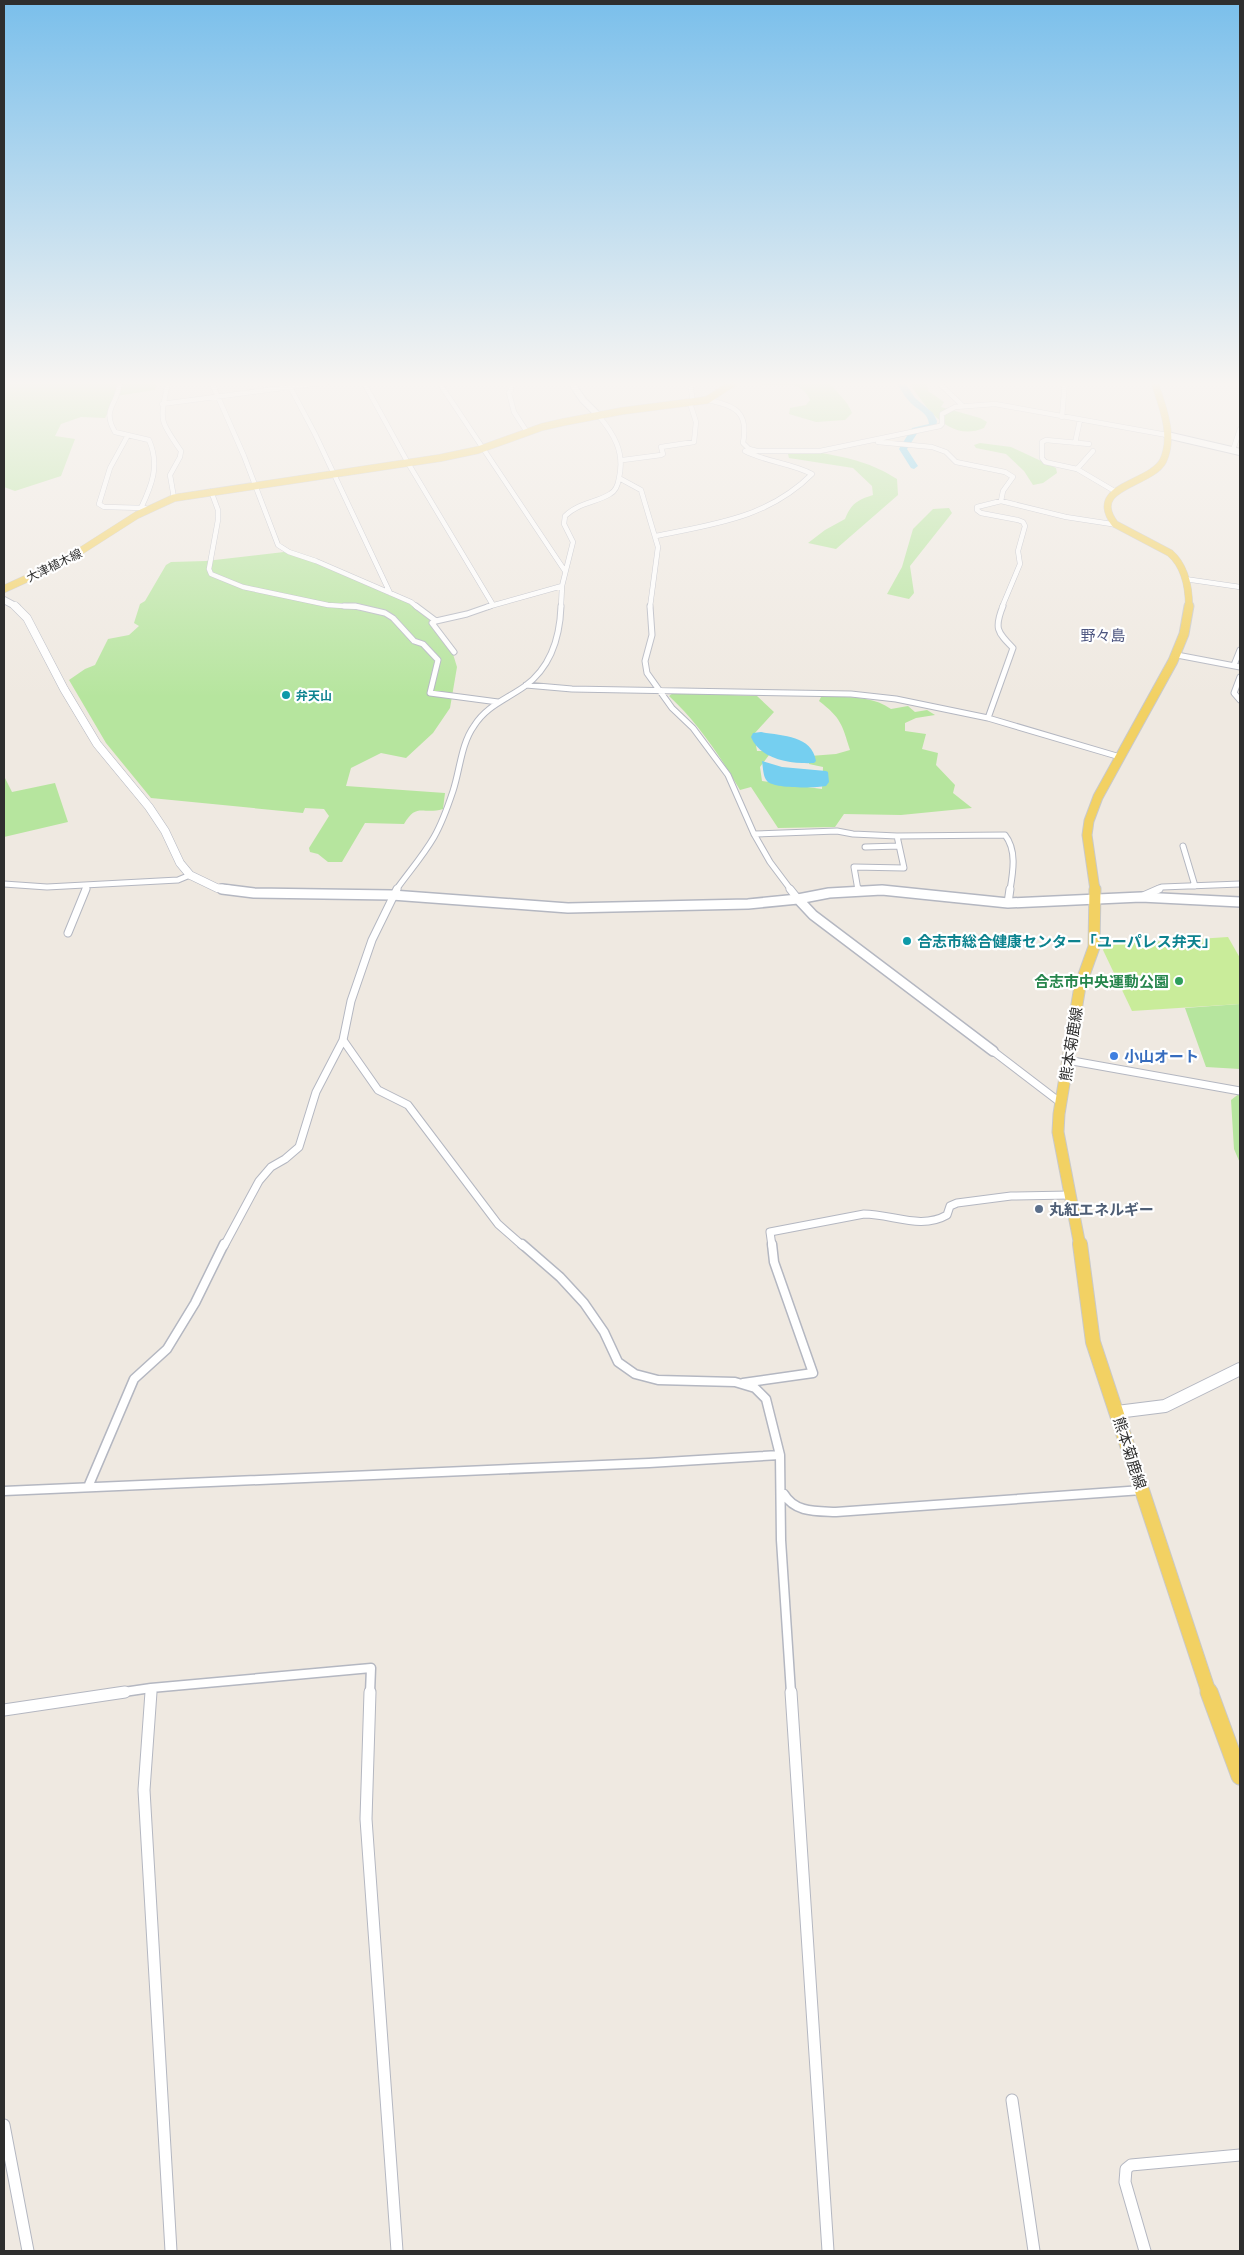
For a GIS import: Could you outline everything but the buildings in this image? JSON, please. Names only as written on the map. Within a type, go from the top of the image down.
[{"type":"main road","name":"大津植木線","points":[[4,589],[85,550],[143,508],[174,498],[240,486]]},
{"type":"main road","points":[[1118,525],[1111,518],[1107,509],[1108,501],[1116,492],[1126,486]]},
{"type":"main road","name":"熊本菊鹿線","points":[[1118,525],[1165,550],[1176,558],[1185,579],[1189,616],[1177,655],[1098,797],[1089,821],[1087,835],[1096,900],[1094,947],[1080,986],[1067,1060],[1058,1132],[1077,1225],[1093,1342],[1214,1708],[1240,1776]]},
{"type":"street","points":[[105,486],[99,504],[107,507],[143,508],[152,486]]},
{"type":"street","points":[[171,486],[174,498]]},
{"type":"street","points":[[255,486],[278,545],[289,552],[411,602],[436,621]]},
{"type":"street","points":[[340,486],[390,593]]},
{"type":"street","points":[[422,486],[493,605]]},
{"type":"street","points":[[508,486],[565,571]]},
{"type":"street","points":[[88,1487],[134,1379],[168,1349],[195,1303],[238,1215],[259,1181],[272,1167],[299,1147],[316,1092],[343,1040],[351,1002],[372,940],[392,895],[434,837],[453,791],[469,734],[474,725],[483,714],[498,702],[526,685],[556,646],[561,618],[562,586],[573,542],[564,524],[565,516],[578,506],[612,493],[617,486]]},
{"type":"street","points":[[634,486],[641,490],[650,527],[656,536],[658,560],[654,588],[650,600],[652,635],[645,661],[647,673],[672,708],[694,728],[728,774],[754,834],[770,862],[798,900],[813,915],[1061,1103]]},
{"type":"street","points":[[656,536],[745,516],[765,508],[801,486]]},
{"type":"street","points":[[1001,500],[1006,486]]},
{"type":"street","points":[[1106,486],[1116,492]]},
{"type":"street","points":[[211,491],[218,510],[218,520],[209,569],[211,574],[242,586],[328,605],[355,606],[385,613],[393,618],[414,641],[423,644],[438,660],[430,693],[498,702]]},
{"type":"street","points":[[988,718],[1013,648],[999,634],[997,627],[999,615],[1020,564],[1018,551],[1025,526],[1021,521],[986,514],[977,510],[977,507],[1001,500],[1066,517],[1118,525]]},
{"type":"street","points":[[1185,579],[1240,587]]},
{"type":"street","points":[[454,652],[432,623],[562,586]]},
{"type":"street","points":[[4,600],[16,606],[27,618],[64,689],[98,744],[149,807],[165,831],[180,863],[190,875],[217,888],[235,892],[392,895],[568,908],[748,904],[798,900],[858,891],[914,892],[1008,903],[1141,897],[1180,897],[1240,902]]},
{"type":"street","points":[[1177,655],[1237,666],[1240,651]]},
{"type":"street","points":[[1240,677],[1234,694],[1240,700]]},
{"type":"street","points":[[526,685],[572,689],[661,692],[851,694],[896,699],[988,718],[1120,757]]},
{"type":"street","points":[[754,834],[837,831],[853,834],[897,836],[1005,835],[1009,838],[1012,847],[1013,866],[1008,903]]},
{"type":"street","points":[[858,891],[854,866],[904,868],[897,836]]},
{"type":"street","points":[[865,847],[899,846]]},
{"type":"street","points":[[1183,846],[1195,886]]},
{"type":"street","points":[[4,884],[47,887],[178,880],[190,875]]},
{"type":"street","points":[[1141,897],[1162,887],[1240,884]]},
{"type":"street","points":[[68,933],[87,885]]},
{"type":"street","points":[[343,1040],[378,1090],[408,1105],[498,1224],[560,1277],[584,1303],[604,1332],[618,1362],[635,1374],[658,1380],[735,1382],[755,1388],[766,1399],[780,1455],[782,1492],[780,1540],[828,2251]]},
{"type":"street","points":[[1067,1060],[1240,1091]]},
{"type":"street","points":[[741,1384],[813,1373],[774,1262],[770,1232],[864,1214],[875,1214],[911,1222],[926,1221],[940,1219],[947,1215],[950,1206],[957,1203],[1011,1196],[1070,1195]]},
{"type":"street","points":[[1116,1412],[1165,1406],[1240,1370]]},
{"type":"street","points":[[4,1491],[649,1463],[780,1455]]},
{"type":"street","points":[[782,1492],[786,1502],[801,1510],[836,1512],[1142,1490]]},
{"type":"street","points":[[4,1710],[151,1688],[371,1668],[366,1819],[397,2251]]},
{"type":"street","points":[[151,1688],[144,1790],[171,2251]]},
{"type":"street","points":[[1012,2100],[1034,2251]]},
{"type":"street","points":[[4,2125],[28,2251]]},
{"type":"street","points":[[1144,2251],[1125,2182],[1126,2169],[1131,2166],[1240,2155]]},
{"type":"green space","points":[[4,486],[30,486],[15,491]]},
{"type":"green space","points":[[872,486],[897,486],[898,495],[836,549],[808,543],[825,530],[845,519],[855,503],[873,495]]},
{"type":"green space","points":[[949,508],[952,513],[910,566],[914,593],[909,599],[887,594],[902,567],[913,529],[933,509]]},
{"type":"green space","points":[[284,552],[314,562],[409,603],[425,613],[453,654],[457,667],[450,708],[433,733],[406,758],[381,753],[351,768],[346,786],[445,793],[443,809],[417,811],[404,824],[365,823],[342,862],[328,862],[318,854],[310,852],[309,848],[329,816],[324,809],[305,808],[303,813],[151,798],[106,743],[69,680],[85,669],[95,665],[108,639],[129,635],[139,626],[134,623],[140,604],[145,601],[166,565],[171,562],[206,561]]},
{"type":"green space","points":[[673,693],[757,696],[774,712],[754,734],[757,751],[767,751],[769,755],[760,767],[762,781],[822,789],[823,767],[809,764],[810,756],[836,754],[850,750],[840,722],[819,701],[821,697],[867,699],[883,704],[891,709],[908,706],[915,712],[927,710],[935,715],[916,718],[905,723],[905,731],[926,734],[922,749],[938,753],[936,765],[955,785],[953,793],[972,808],[901,815],[844,814],[835,827],[778,828],[751,787],[740,790],[708,740],[690,717],[669,696]]},
{"type":"green space","points":[[4,776],[12,792],[55,783],[68,822],[4,837]]},
{"type":"green space","name":"合志市中央運動公園","points":[[1228,937],[1240,958],[1240,1004],[1132,1011],[1103,950],[1106,945]]},
{"type":"green space","points":[[1240,1004],[1240,1069],[1206,1067],[1185,1008]]},
{"type":"green space","points":[[1240,1093],[1240,1163],[1234,1149],[1231,1100]]},
{"type":"water","points":[[761,732],[787,736],[802,741],[809,746],[816,761],[814,763],[797,763],[769,756],[755,745],[751,737],[753,733]]},
{"type":"water","points":[[762,761],[782,767],[826,771],[828,772],[829,782],[826,786],[814,787],[786,787],[771,784],[767,781],[763,772]]},
{"type":"place","name":"弁天山","points":[[286,695]]},
{"type":"place","name":"合志市総合健康センター「ユーパレス弁天」","points":[[907,941]]},
{"type":"place","name":"合志市中央運動公園","points":[[1179,981]]},
{"type":"place","name":"小山オート","points":[[1114,1056]]},
{"type":"place","name":"丸紅エネルギー","points":[[1039,1209]]},
{"type":"district","name":"野々島","points":[[1103,635]]}]
